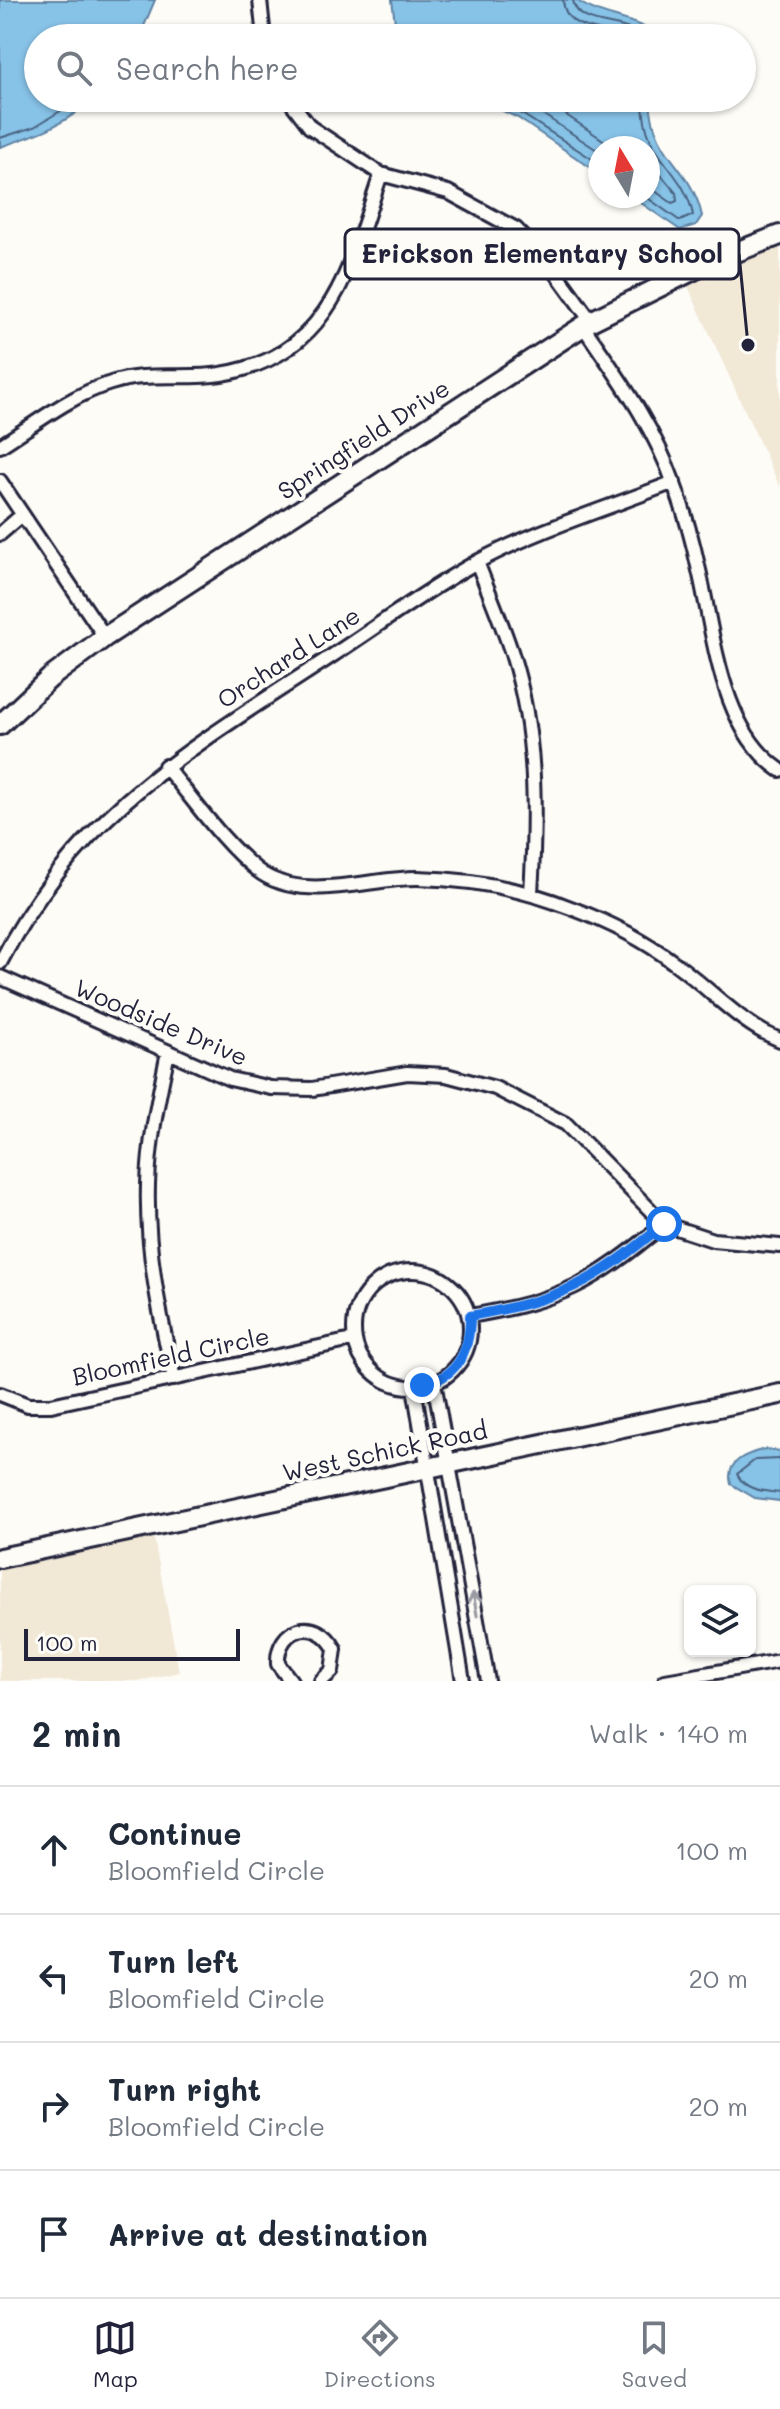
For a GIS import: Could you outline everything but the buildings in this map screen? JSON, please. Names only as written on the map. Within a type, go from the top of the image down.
[{"type":"street","points":[[260,0],[263,24]]},
{"type":"street","points":[[299,112],[310,127],[381,174],[448,192],[516,229],[549,263],[639,410],[674,482],[698,562],[725,688],[736,717],[780,770]]},
{"type":"street","points":[[0,446],[74,399],[110,383],[139,376],[217,375],[261,363],[283,352],[316,327],[333,301],[347,273],[381,174]]},
{"type":"street","name":"Springfield Drive","points":[[0,725],[50,678],[105,637],[587,323],[708,263],[780,235]]},
{"type":"street","points":[[0,481],[105,637]]},
{"type":"street","name":"Orchard Lane","points":[[0,963],[33,904],[78,846],[114,808],[165,766],[477,562],[674,482]]},
{"type":"street","points":[[0,534],[22,515]]},
{"type":"street","points":[[477,562],[512,653],[529,725],[535,796],[531,893]]},
{"type":"street","points":[[165,766],[259,872],[288,884],[309,887],[419,878],[531,893],[586,914],[646,945],[695,978],[745,1024],[780,1040]]},
{"type":"street","name":"Woodside Drive","points":[[0,977],[230,1079],[271,1088],[312,1089],[407,1073],[446,1075],[495,1088],[566,1124],[664,1224],[713,1240],[780,1246]]},
{"type":"street","points":[[168,1052],[151,1148],[148,1223],[154,1288],[174,1379]]},
{"type":"street","points":[[470,1316],[563,1294],[605,1270],[664,1224]]},
{"type":"street","points":[[400,1273],[431,1274],[449,1284],[470,1316],[467,1348],[461,1362],[434,1382],[414,1387],[394,1385],[375,1374],[358,1355],[352,1340],[361,1301],[373,1286],[400,1273]]},
{"type":"street","name":"Bloomfield Circle","points":[[0,1394],[28,1405],[51,1405],[352,1340]]},
{"type":"street","points":[[434,1382],[488,1681]]},
{"type":"street","points":[[414,1387],[463,1681]]},
{"type":"street","name":"West Schick Road","points":[[0,1558],[780,1394]]},
{"type":"street","points":[[291,1681],[278,1664],[281,1642],[289,1633],[310,1627],[321,1631],[335,1649],[336,1660],[324,1680]]},
{"type":"street","points":[[665,1681],[780,1661]]},
{"type":"shaded area","points":[[780,242],[780,487],[685,280]]},
{"type":"shaded area","points":[[152,1528],[179,1672],[138,1681],[0,1681],[0,1561]]},
{"type":"water","points":[[0,0],[155,0],[145,24],[24,24],[24,112],[77,112],[38,134],[0,147]]},
{"type":"water","points":[[392,0],[576,0],[636,24],[395,24]]},
{"type":"water","points":[[505,112],[651,112],[658,136],[588,136],[588,166]]},
{"type":"water","points":[[660,141],[690,184],[702,216],[696,225],[680,230],[648,208],[660,208]]},
{"type":"water","points":[[765,1449],[780,1451],[780,1501],[755,1498],[731,1484],[734,1464],[744,1456]]},
{"type":"place","name":"Erickson Elementary School","points":[[748,345]]},
{"type":"route","points":[[422,1385],[451,1373],[461,1362],[470,1333],[470,1316],[537,1303],[563,1294],[591,1280],[664,1224]]}]
